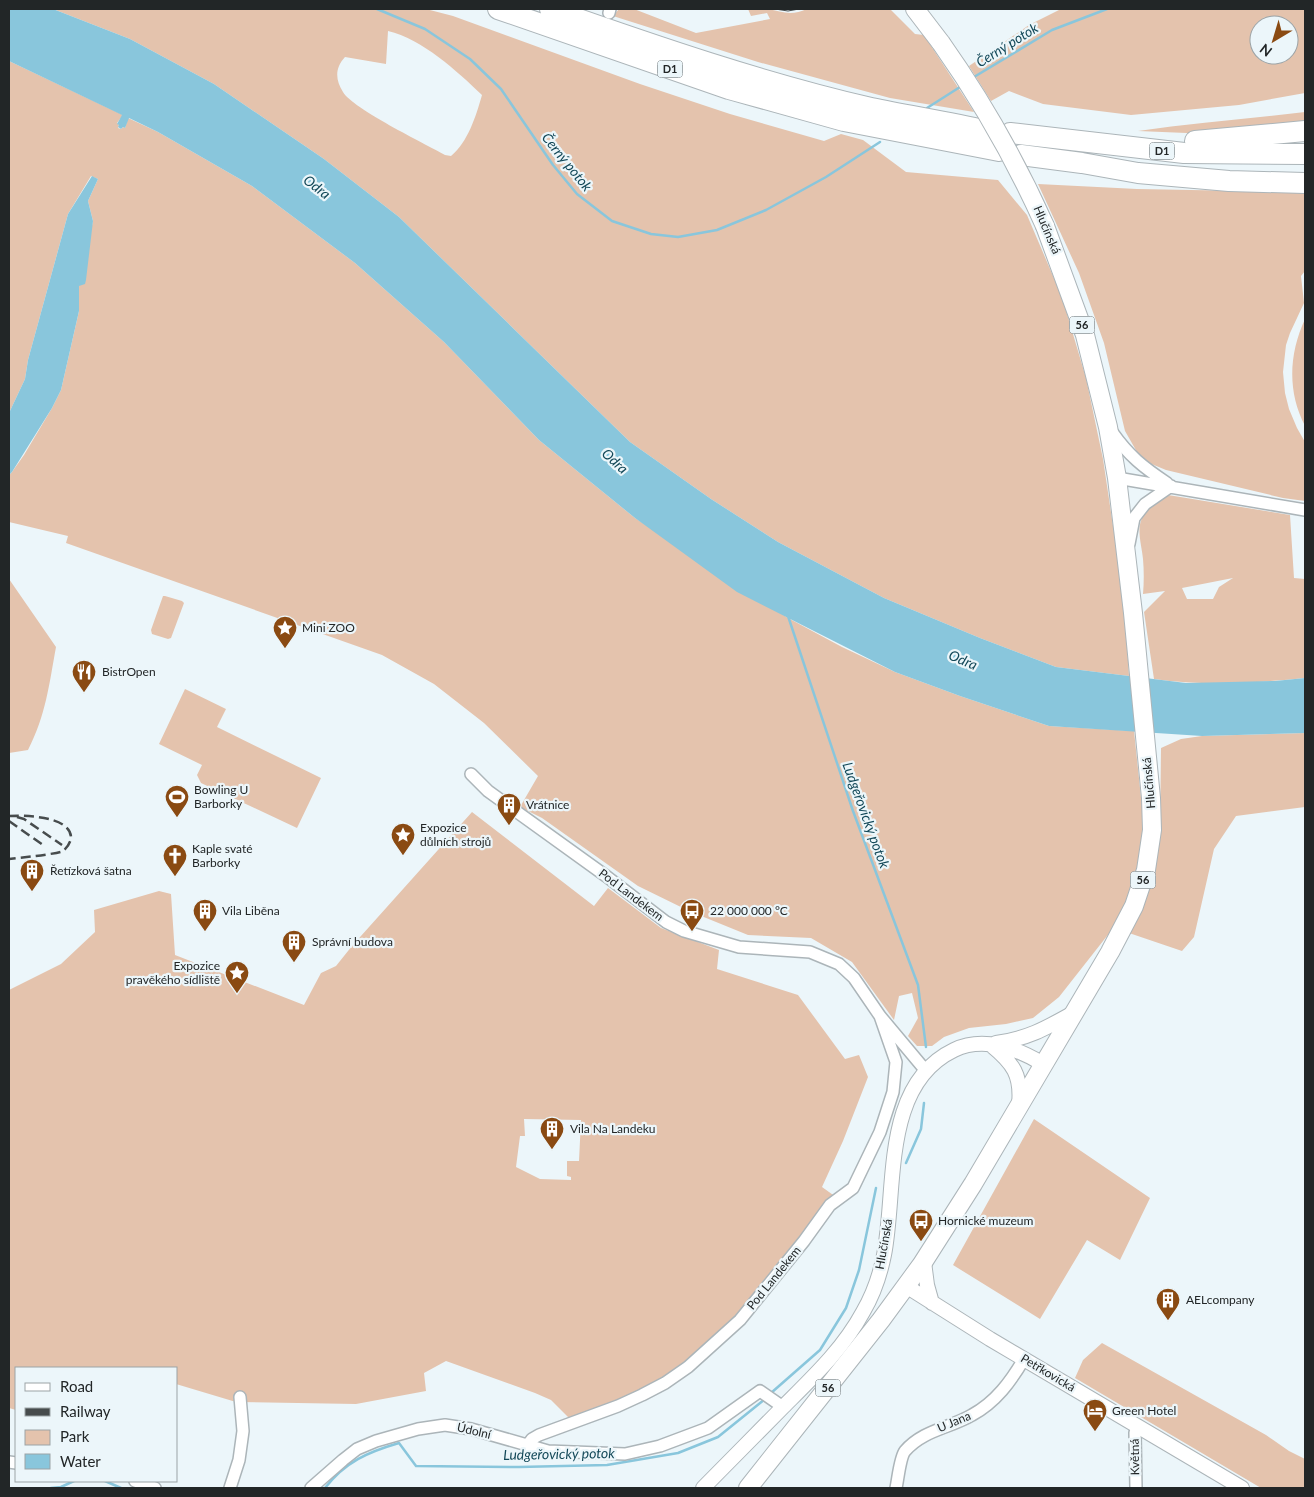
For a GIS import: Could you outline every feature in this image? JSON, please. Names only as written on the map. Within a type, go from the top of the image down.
[{"type":"highway","name":"D1","points":[[498,9],[720,86],[844,121],[998,151]]},
{"type":"highway","name":"D1","points":[[550,9],[732,69],[871,108],[987,131]]},
{"type":"highway","name":"D1","points":[[1305,131],[1208,141],[1131,140],[1072,134],[1015,134],[1184,153],[1305,154]]},
{"type":"highway","name":"D1","points":[[1020,155],[1138,173],[1229,181],[1305,183]]},
{"type":"highway","name":"D1","points":[[1082,163],[1182,169],[1305,170]]},
{"type":"main road","name":"Hlučínská","points":[[915,9],[966,78],[1022,176],[1045,226],[1086,334],[1108,427],[1117,478],[1136,646],[1152,830],[1149,856],[1142,883],[1125,926],[969,1191],[924,1262]]},
{"type":"main road","name":"56","points":[[748,1488],[924,1262]]},
{"type":"street","points":[[1108,427],[1140,465],[1171,486]]},
{"type":"street","points":[[1117,478],[1305,510]]},
{"type":"street","points":[[1127,557],[1134,518],[1145,504],[1171,486]]},
{"type":"street","name":"Pod Landekem","points":[[471,774],[488,791],[666,922],[684,931],[739,947],[810,952],[839,964],[854,978],[880,1016],[926,1071]]},
{"type":"street","points":[[988,1044],[1020,1039],[1031,1035],[1075,1012]]},
{"type":"street","name":"Pod Landekem","points":[[527,1446],[538,1435],[618,1406],[665,1383],[688,1367],[740,1320],[804,1241],[830,1205],[853,1188],[880,1132],[893,1092],[896,1062],[880,1016]]},
{"type":"street","name":"Hlučínská","points":[[703,1488],[774,1400],[841,1346],[856,1325],[871,1296],[884,1257],[893,1165],[901,1120],[909,1097],[926,1071],[935,1062],[955,1049],[975,1044],[988,1044],[1017,1050],[1043,1064]]},
{"type":"street","points":[[988,1044],[1005,1058],[1017,1073],[1020,1086],[1020,1105]]},
{"type":"street","points":[[924,1262],[926,1285],[932,1303]]},
{"type":"street","name":"Petřkovická","points":[[906,1286],[1024,1359],[1242,1488]]},
{"type":"street","name":"U Jana","points":[[896,1488],[904,1452],[923,1435],[973,1415],[1000,1394],[1012,1380],[1024,1359]]},
{"type":"street","name":"Údolní","points":[[311,1488],[357,1449],[376,1441],[418,1429],[445,1425],[471,1429],[548,1451],[617,1455],[636,1453],[660,1446],[708,1428],[760,1391],[774,1400]]},
{"type":"street","points":[[230,1488],[239,1460],[243,1431],[240,1397]]},
{"type":"street","name":"Květná","points":[[1136,1488],[1135,1433],[1137,1426]]},
{"type":"street","points":[[138,1482],[155,1488]]},
{"type":"green space","points":[[763,8],[792,13],[807,9],[890,9],[915,34],[924,35],[974,112],[890,98],[758,62],[613,16],[619,9],[634,9],[696,33],[770,19],[767,13],[751,16],[748,9]]},
{"type":"green space","points":[[53,9],[426,9],[453,16],[640,84],[730,114],[824,141],[841,134],[863,140],[906,172],[998,180],[1027,215],[1062,297],[1086,378],[1103,459],[1124,599],[1129,676],[1056,667],[980,638],[884,598],[778,542],[711,499],[630,442],[399,217],[324,159],[214,84],[130,39]],"holes":[[[388,31],[401,35],[426,48],[462,76],[482,95],[467,136],[451,156],[445,155],[374,116],[349,99],[340,87],[337,74],[339,65],[345,57],[386,64]]]},
{"type":"green space","points":[[1061,9],[1305,9],[1305,93],[1239,105],[1131,115],[1043,104],[1009,91],[991,101],[969,66],[1029,25]]},
{"type":"green space","points":[[9,61],[123,115],[117,123],[119,125],[118,128],[125,128],[128,118],[158,132],[252,186],[355,263],[444,342],[539,440],[635,518],[788,618],[842,647],[895,672],[1049,726],[1134,731],[1144,826],[1137,875],[1118,922],[1059,997],[1033,1018],[1006,1024],[969,1028],[944,1037],[932,1046],[917,1046],[908,1036],[918,1018],[912,993],[899,996],[894,1020],[852,962],[811,938],[748,935],[689,911],[638,886],[542,818],[520,807],[538,776],[484,723],[434,684],[382,655],[66,543],[68,536],[9,522],[9,475],[24,455],[61,390],[79,311],[79,286],[93,221],[88,201],[98,179],[91,176],[68,214],[28,360],[25,379],[9,413]]},
{"type":"green space","points":[[1305,112],[1305,124],[1211,134],[1138,131],[1180,126]]},
{"type":"green space","points":[[1038,184],[1137,189],[1305,192],[1305,271],[1301,276],[1304,303],[1286,345],[1283,372],[1289,409],[1305,442],[1305,501],[1283,498],[1166,470],[1149,463],[1137,452],[1125,431],[1104,343],[1079,273]]},
{"type":"green space","points":[[1305,319],[1305,426],[1295,399],[1292,372],[1296,346]]},
{"type":"green space","points":[[1168,495],[1290,515],[1294,578],[1305,579],[1305,678],[1230,683],[1154,679],[1144,612],[1165,591],[1143,594],[1144,576],[1139,530],[1145,512],[1155,501]],"holes":[[[1233,578],[1219,587],[1213,599],[1187,599],[1182,588]]]},
{"type":"green space","points":[[9,579],[56,647],[46,700],[34,737],[28,750],[9,753]]},
{"type":"green space","points":[[163,596],[184,603],[171,638],[168,639],[152,634],[151,630]]},
{"type":"green space","points":[[185,689],[226,709],[217,727],[321,778],[297,828],[201,783],[197,775],[202,765],[159,744]]},
{"type":"green space","points":[[1305,733],[1305,807],[1236,816],[1214,849],[1194,937],[1182,951],[1129,933],[1160,833],[1161,748],[1181,739],[1202,736]]},
{"type":"green space","points":[[472,812],[594,906],[608,888],[661,928],[719,950],[717,969],[798,995],[845,1059],[859,1055],[868,1077],[843,1141],[822,1187],[836,1197],[738,1318],[684,1366],[640,1392],[571,1420],[551,1400],[446,1361],[424,1373],[426,1391],[356,1404],[236,1402],[178,1385],[178,1367],[15,1367],[15,1410],[9,1408],[9,990],[61,964],[95,932],[94,910],[159,891],[171,894],[175,955],[304,1005],[321,973],[336,966]],"holes":[[[524,1119],[581,1120],[579,1161],[567,1161],[567,1176],[571,1177],[571,1180],[540,1179],[516,1167],[520,1136],[525,1136]]]},
{"type":"green space","points":[[233,963],[241,964],[240,970],[231,974],[225,969]]},
{"type":"green space","points":[[1034,1119],[1150,1198],[1120,1260],[1087,1240],[1040,1319],[953,1265]]},
{"type":"green space","points":[[1102,1343],[1305,1459],[1305,1488],[1261,1488],[1075,1378],[1083,1360]]},
{"type":"water","name":"Odra","points":[[9,9],[53,9],[130,39],[214,84],[324,159],[399,217],[630,442],[711,499],[778,542],[884,598],[1056,667],[1186,683],[1275,681],[1305,678],[1305,733],[1202,736],[1049,726],[895,672],[737,592],[635,518],[539,440],[444,342],[355,263],[252,186],[158,132],[129,118],[125,128],[121,129],[117,124],[122,115],[9,61]]},
{"type":"water","points":[[92,176],[98,179],[88,201],[93,221],[86,280],[85,284],[79,286],[79,311],[61,390],[52,408],[9,475],[9,413],[25,379],[28,360],[68,214]]},
{"type":"waterway","name":"Černý potok","points":[[377,9],[425,29],[470,59],[501,89],[553,165],[577,194],[612,221],[651,234],[678,237],[717,230],[766,210],[826,177],[880,142]]},
{"type":"waterway","name":"Černý potok","points":[[974,77],[1052,30],[1107,9]]},
{"type":"waterway","name":"Černý potok","points":[[927,108],[960,87]]},
{"type":"waterway","name":"Ludgeřovický potok","points":[[788,616],[853,811],[918,985],[926,1047]]},
{"type":"waterway","name":"Ludgeřovický potok","points":[[906,1163],[921,1129],[924,1103]]},
{"type":"waterway","name":"Ludgeřovický potok","points":[[771,1393],[820,1350],[846,1308],[859,1270],[876,1188]]},
{"type":"waterway","name":"Ludgeřovický potok","points":[[325,1488],[341,1471],[358,1459],[399,1443],[416,1466],[519,1467],[607,1465],[678,1453],[718,1437],[765,1399]]},
{"type":"waterway","name":"Ludgeřovický potok","points":[[51,1488],[61,1487],[72,1482]]},
{"type":"waterway","name":"Ludgeřovický potok","points":[[107,1482],[121,1488]]},
{"type":"tram line","points":[[775,9],[788,11],[799,9]]},
{"type":"railway","points":[[9,816],[45,818],[55,821],[69,830],[71,837],[63,851],[9,859]]},
{"type":"railway","points":[[17,817],[24,819],[62,845]]},
{"type":"railway","points":[[9,821],[43,845]]},
{"type":"place","name":"Mini ZOO","points":[[285,649]]},
{"type":"place","name":"BistrOpen","points":[[84,693]]},
{"type":"place","name":"Bowling U Barborky","points":[[177,818]]},
{"type":"place","name":"Vrátnice","points":[[509,826]]},
{"type":"place","name":"Expozice důlních strojů","points":[[403,856]]},
{"type":"place","name":"Kaple svaté Barborky","points":[[175,877]]},
{"type":"place","name":"Řetízková šatna","points":[[32,892]]},
{"type":"place","name":"Vila Liběna","points":[[205,932]]},
{"type":"place","name":"22 000 000 °C","points":[[692,932]]},
{"type":"place","name":"Správní budova","points":[[294,963]]},
{"type":"place","name":"Expozice pravěkého sídliště","points":[[237,994]]},
{"type":"place","name":"Vila Na Landeku","points":[[552,1150]]},
{"type":"place","name":"Hornické muzeum","points":[[921,1242]]},
{"type":"place","name":"AELcompany","points":[[1168,1321]]},
{"type":"place","name":"Green Hotel","points":[[1095,1432]]}]
